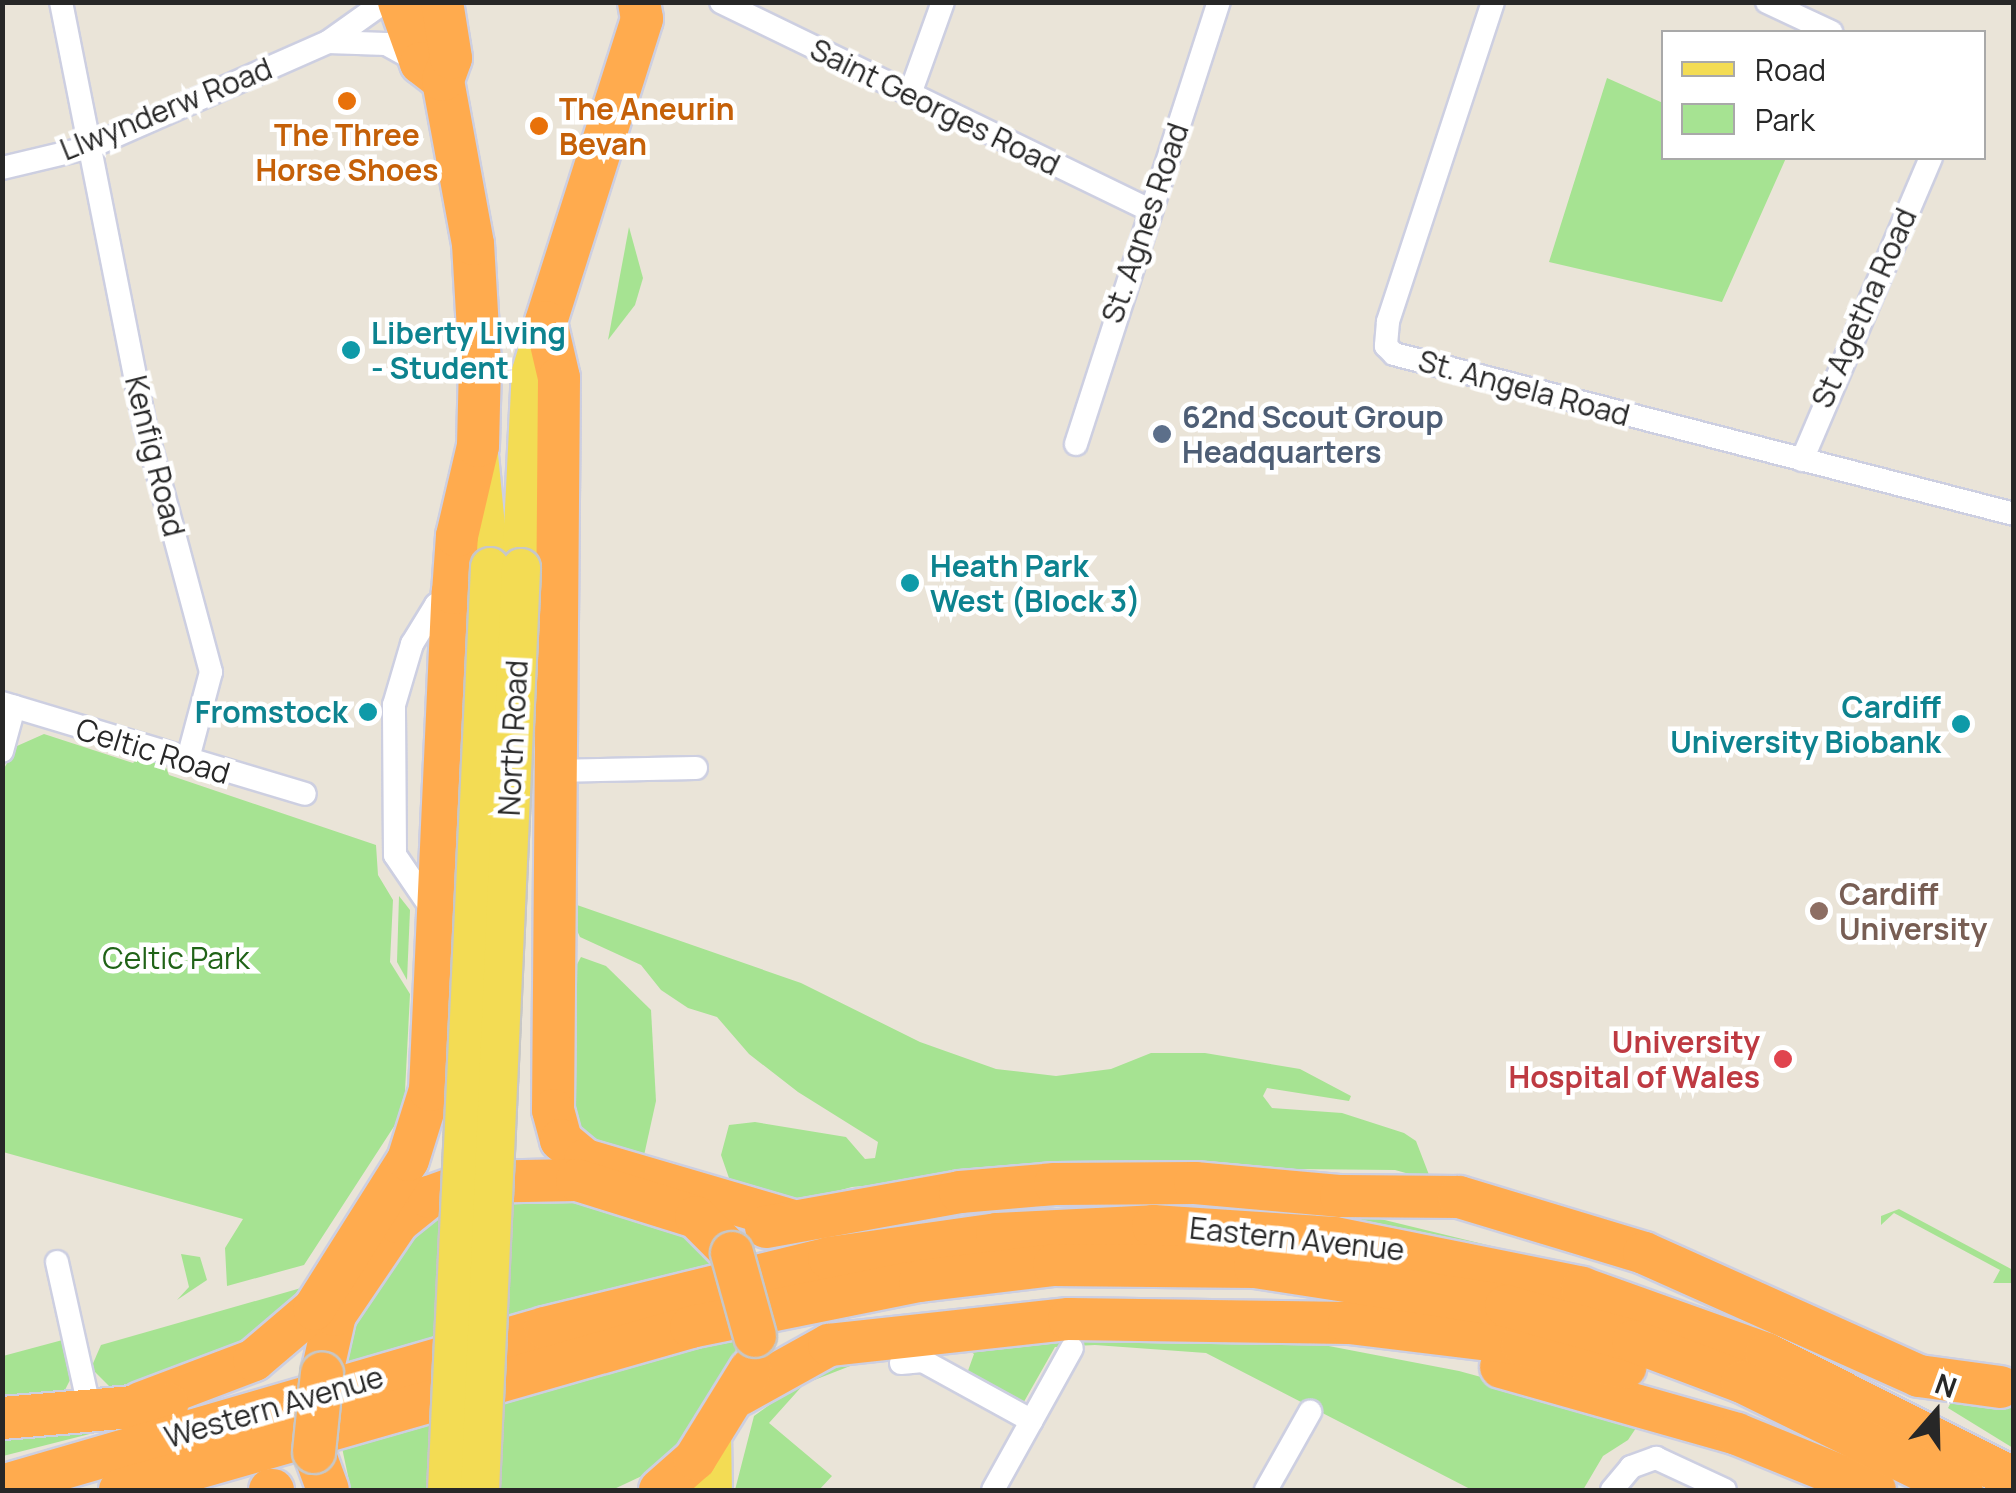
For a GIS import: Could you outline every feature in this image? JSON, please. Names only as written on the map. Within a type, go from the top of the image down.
[{"type":"highway","points":[[398,2],[432,72]]},
{"type":"highway","name":"North Road","points":[[442,2],[451,58],[432,72],[477,288],[478,446]]},
{"type":"highway","name":"North Road","points":[[546,322],[644,8]]},
{"type":"highway","points":[[546,322],[559,378],[552,780],[558,809],[552,1110],[562,1140],[602,1166],[790,1220]]},
{"type":"highway","points":[[2,1418],[90,1411],[141,1402],[254,1360],[314,1309],[408,1160],[430,1090],[452,593],[457,536],[478,446]]},
{"type":"highway","points":[[552,780],[541,808],[531,1110],[546,1155],[578,1180]]},
{"type":"highway","points":[[141,1402],[162,1405],[256,1381],[335,1315],[398,1222],[430,1140],[436,1098],[430,1090]]},
{"type":"highway","points":[[398,1222],[429,1197],[471,1182],[578,1180],[696,1218],[766,1227],[960,1192],[1054,1184],[1196,1183],[1341,1196],[1459,1198],[1526,1214],[1730,1287],[1919,1376],[2007,1387]]},
{"type":"highway","points":[[1341,1196],[1480,1224],[1777,1330],[2011,1477]]},
{"type":"highway","points":[[660,1490],[712,1434],[740,1394],[755,1336],[732,1253],[696,1218]]},
{"type":"highway","name":"Eastern Avenue","points":[[545,1328],[829,1258],[997,1234],[1153,1226],[1334,1238],[1500,1267],[1634,1304],[1835,1384],[2011,1477]]},
{"type":"highway","name":"Eastern Avenue","points":[[507,1377],[691,1327],[920,1281],[1054,1265],[1255,1267],[1423,1288],[1633,1341],[1802,1409],[1962,1490]]},
{"type":"highway","points":[[321,1471],[322,1373],[335,1315]]},
{"type":"highway","points":[[740,1394],[810,1352],[901,1335],[1069,1320],[1311,1321],[1522,1344],[1656,1374],[1953,1490]]},
{"type":"highway","points":[[1311,1321],[1674,1413],[1875,1490]]},
{"type":"highway","name":"Western Avenue","points":[[2,1486],[545,1328]]},
{"type":"highway","name":"Western Avenue","points":[[120,1490],[507,1377]]},
{"type":"main road","name":"North Road","points":[[447,1490],[505,567],[530,372],[546,322]]},
{"type":"main road","name":"North Road","points":[[478,446],[505,567],[480,1490]]},
{"type":"main road","points":[[712,1434],[713,1490]]},
{"type":"street","name":"Kenfig Road","points":[[61,2],[144,422],[211,672],[187,762]]},
{"type":"street","name":"Llwynderw Road","points":[[2,168],[90,147],[328,42],[384,2]]},
{"type":"street","name":"Saint Georges Road","points":[[721,2],[1149,210]]},
{"type":"street","points":[[910,94],[942,2]]},
{"type":"street","name":"St. Agnes Road","points":[[1076,444],[1219,2]]},
{"type":"street","name":"St. Angela Road","points":[[1493,2],[1388,322],[1386,346],[1394,354],[2014,514]]},
{"type":"street","points":[[1767,2],[1827,30]]},
{"type":"street","name":"Llwynderw Road","points":[[328,42],[386,44],[432,72]]},
{"type":"street","name":"St Agetha Road","points":[[1802,460],[1929,160]]},
{"type":"street","points":[[2,751],[8,705]]},
{"type":"street","name":"Celtic Road","points":[[8,705],[187,762],[305,794]]},
{"type":"street","points":[[552,780],[696,768]]},
{"type":"street","points":[[57,1262],[90,1411]]},
{"type":"street","points":[[993,1490],[1072,1348]]},
{"type":"street","points":[[912,1362],[1032,1421]]},
{"type":"street","points":[[1266,1490],[1310,1412]]},
{"type":"street","points":[[1612,1490],[1631,1466],[1656,1458],[1725,1490]]},
{"type":"green space","points":[[1607,78],[1661,102],[1661,160],[1785,160],[1722,302],[1549,262]]},
{"type":"green space","points":[[629,227],[643,278],[635,305],[608,340]]},
{"type":"green space","name":"Celtic Park","points":[[44,734],[133,763],[142,754],[162,758],[169,775],[376,845],[378,875],[393,900],[390,962],[410,994],[404,1111],[304,1265],[227,1286],[225,1248],[243,1219],[3,1152],[2,772],[17,746]]},
{"type":"green space","points":[[399,896],[410,910],[407,980],[397,962]]},
{"type":"green space","points":[[577,905],[801,983],[920,1042],[996,1069],[1056,1076],[1111,1069],[1151,1053],[1205,1053],[1300,1069],[1351,1096],[1349,1101],[1267,1088],[1263,1096],[1272,1108],[1342,1113],[1404,1133],[1416,1141],[1431,1180],[1395,1170],[1073,1167],[852,1187],[789,1204],[751,1192],[729,1178],[721,1155],[729,1125],[755,1122],[846,1137],[865,1159],[875,1158],[878,1142],[798,1092],[749,1054],[717,1017],[688,1008],[661,990],[641,965],[580,937],[573,922]]},
{"type":"green space","points":[[581,957],[606,966],[651,1010],[656,1101],[641,1169],[593,1147],[565,1107],[570,977]]},
{"type":"green space","points":[[509,1191],[555,1192],[686,1231],[717,1266],[504,1323]]},
{"type":"green space","points":[[1222,1198],[1360,1214],[1532,1256],[1529,1261],[1222,1214]]},
{"type":"green space","points":[[443,1208],[438,1338],[345,1368],[346,1339],[390,1256]]},
{"type":"green space","points":[[1899,1209],[2013,1270],[2013,1283],[1993,1283],[2000,1270],[1894,1213],[1881,1225],[1881,1216]]},
{"type":"green space","points":[[181,1254],[200,1257],[207,1280],[177,1300],[189,1287]]},
{"type":"green space","points":[[322,1282],[295,1322],[136,1390],[111,1388],[91,1368],[101,1345]]},
{"type":"green space","points":[[1175,1333],[1313,1343],[1459,1371],[1683,1432],[1829,1490],[1640,1422],[1628,1440],[1603,1456],[1583,1490],[1472,1490],[1206,1353],[1095,1345],[1055,1347],[1021,1407],[965,1379],[974,1354],[966,1348],[1068,1336]]},
{"type":"green space","points":[[735,1337],[736,1358],[677,1448],[644,1475],[612,1490],[496,1490],[500,1397]]},
{"type":"green space","points":[[70,1338],[72,1376],[64,1392],[3,1405],[3,1356]]},
{"type":"green space","points":[[949,1350],[863,1361],[804,1384],[769,1423],[832,1476],[819,1490],[735,1490],[754,1416],[824,1365]]},
{"type":"green space","points":[[1956,1393],[2013,1399],[2013,1448],[1948,1408]]},
{"type":"green space","points":[[434,1412],[431,1490],[351,1490],[341,1443]]},
{"type":"green space","points":[[133,1423],[3,1456],[3,1435]]},
{"type":"place","name":"The Three Horse Shoes","points":[[347,101]]},
{"type":"place","name":"The Aneurin Bevan","points":[[539,126]]},
{"type":"place","name":"Liberty Living - Student","points":[[351,350]]},
{"type":"place","name":"62nd Scout Group Headquarters","points":[[1162,434]]},
{"type":"place","name":"Heath Park West (Block 3)","points":[[910,583]]},
{"type":"place","name":"Fromstock","points":[[368,712]]},
{"type":"place","name":"Cardiff University Biobank","points":[[1961,724]]},
{"type":"place","name":"Cardiff University","points":[[1819,911]]},
{"type":"place","name":"University Hospital of Wales","points":[[1783,1059]]}]
